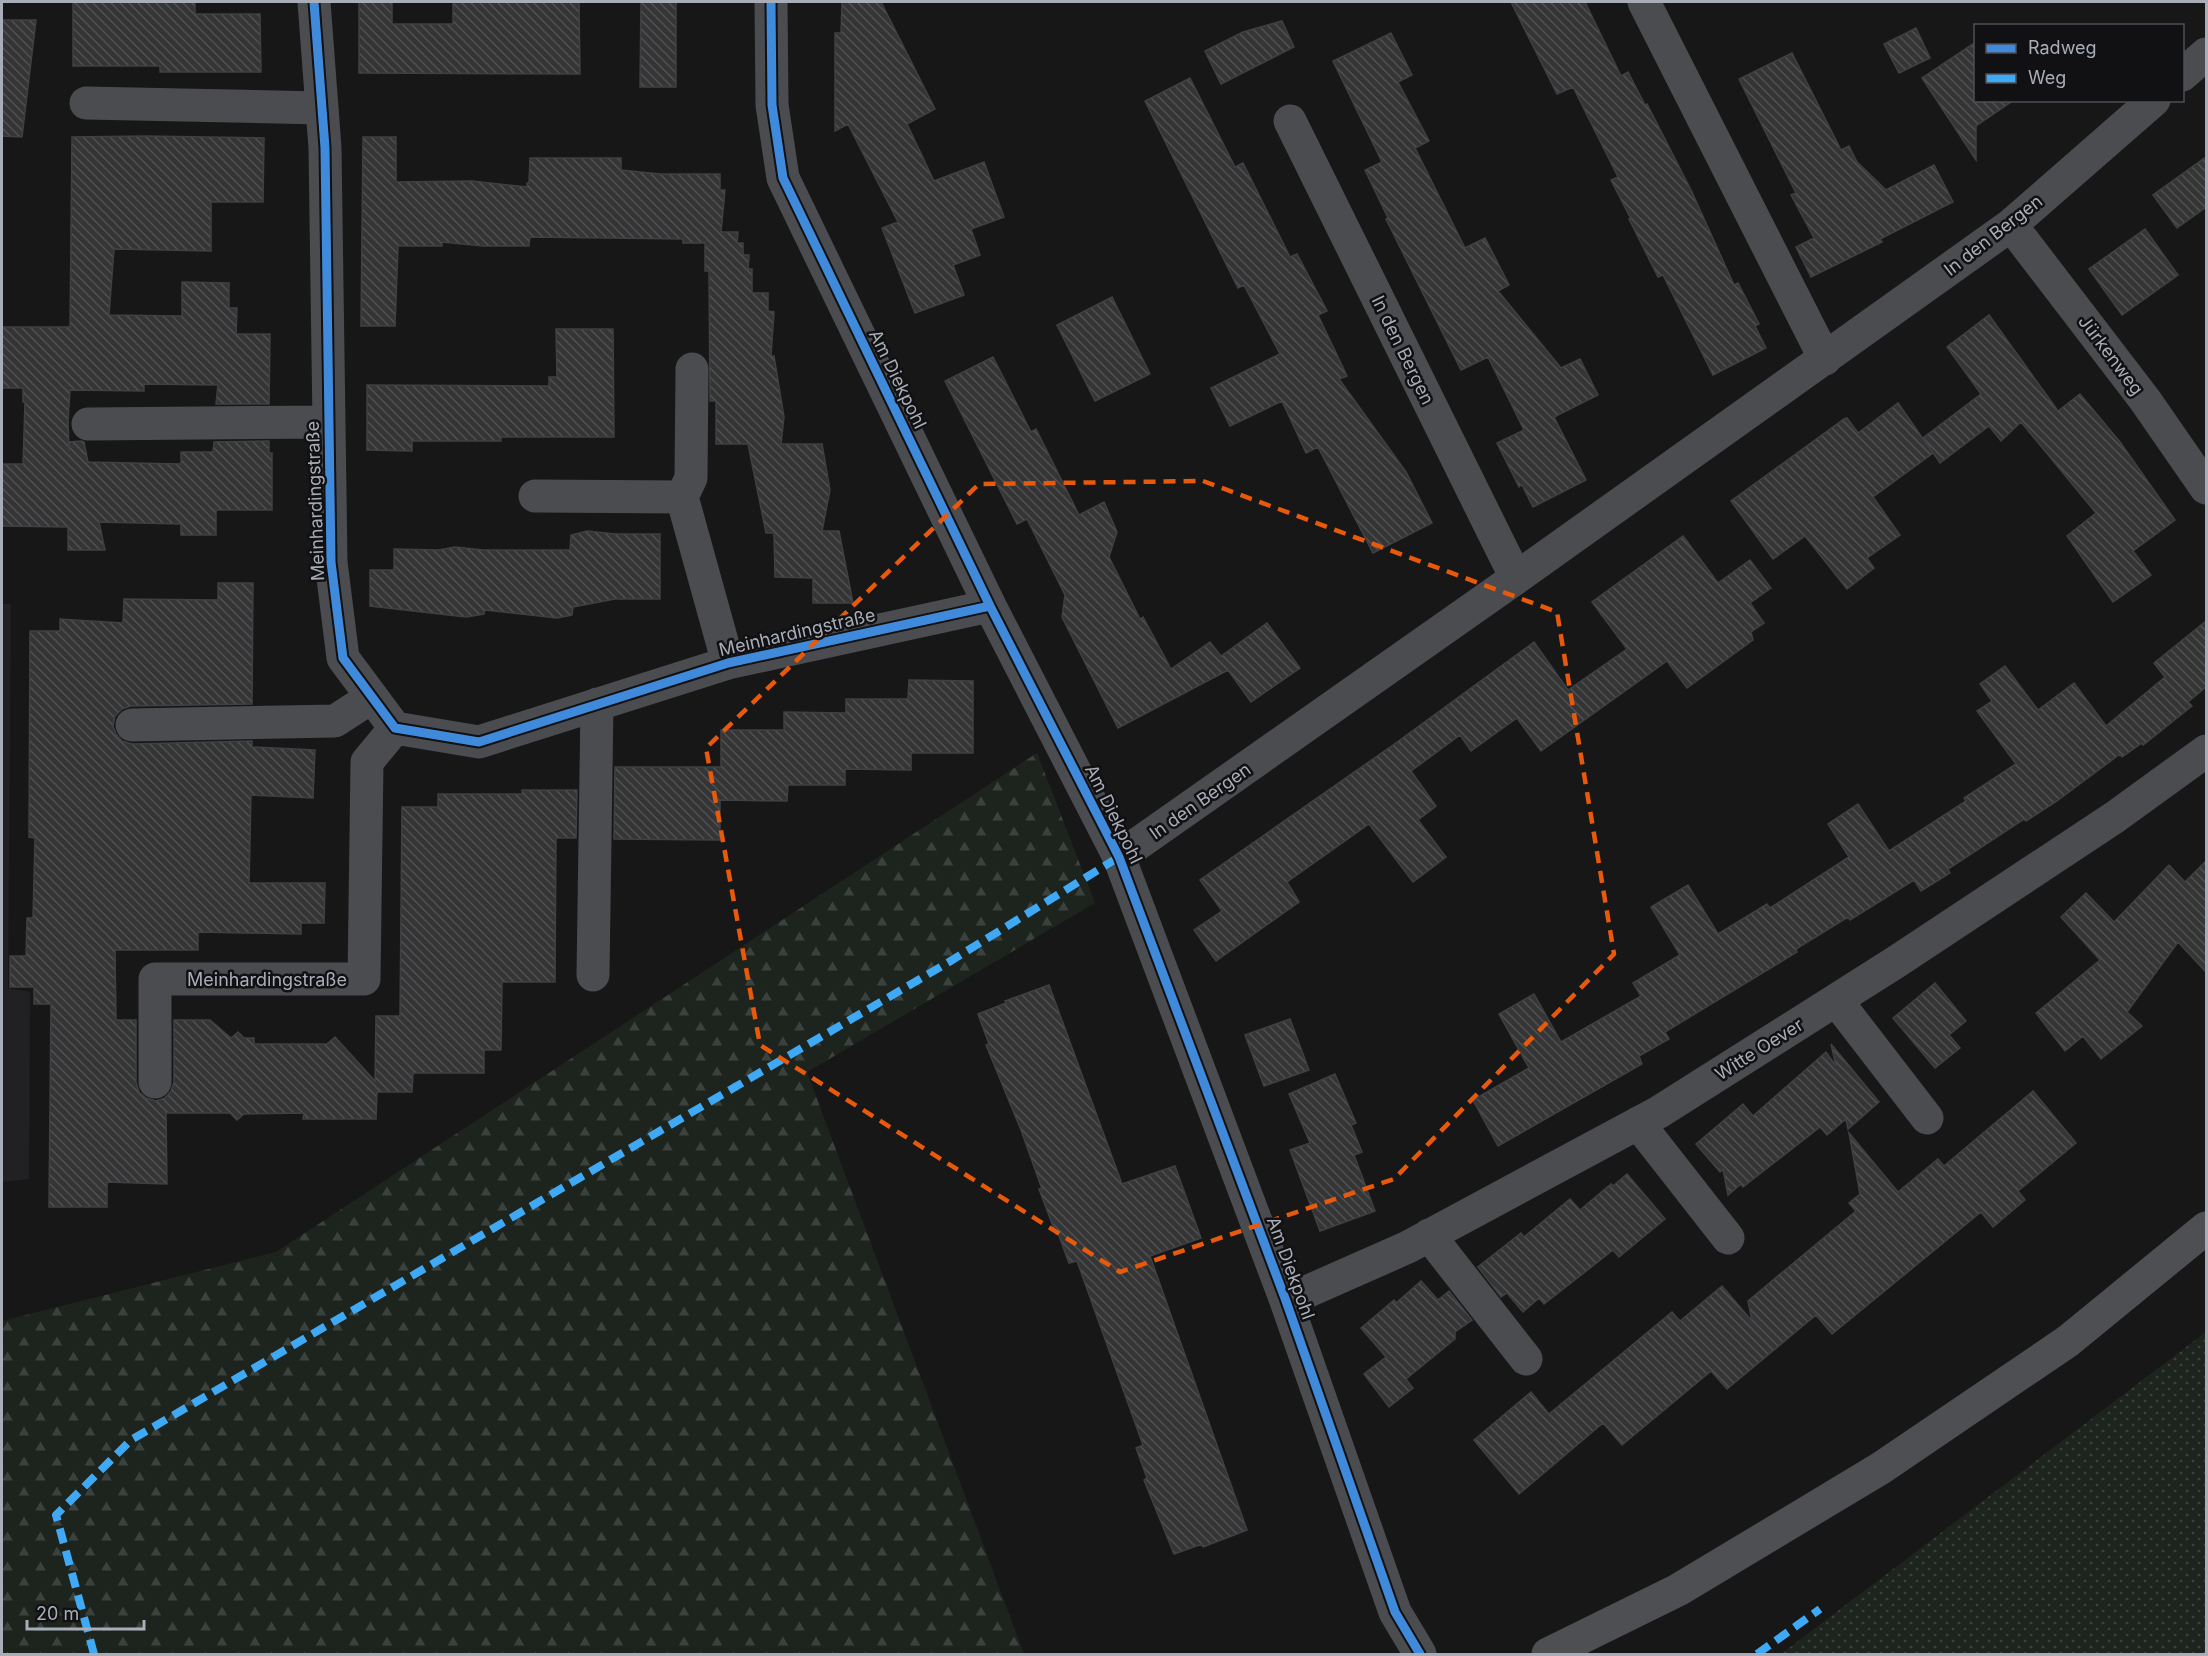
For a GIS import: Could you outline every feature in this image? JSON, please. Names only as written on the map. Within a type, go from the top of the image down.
[{"type":"main road","points":[[1548,1654],[1678,1590],[1881,1468],[2068,1341],[2206,1228]]},
{"type":"street","name":"Meinhardingstraße","points":[[314,2],[325,148],[331,562],[343,658],[395,728],[479,742],[728,663],[990,606]]},
{"type":"street","name":"Am Diekpohl","points":[[771,2],[772,105],[783,178],[990,606],[1119,857],[1286,1301],[1395,1612],[1420,1654]]},
{"type":"street","points":[[1644,2],[1824,359]]},
{"type":"street","points":[[2184,73],[2206,54]]},
{"type":"street","name":"In den Bergen","points":[[1119,857],[1516,578],[2011,225],[2152,102]]},
{"type":"street","points":[[86,103],[321,108]]},
{"type":"street","name":"In den Bergen","points":[[1290,121],[1516,578]]},
{"type":"street","name":"Jürkenweg","points":[[2011,225],[2145,400],[2206,488]]},
{"type":"street","points":[[535,496],[682,497],[691,478],[692,369]]},
{"type":"street","name":"Meinhardingstraße","points":[[87,424],[329,422]]},
{"type":"street","name":"Meinhardingstraße","points":[[682,497],[728,663]]},
{"type":"street","points":[[132,725],[335,721],[372,697]]},
{"type":"street","points":[[593,975],[597,704]]},
{"type":"street","name":"Meinhardingstraße","points":[[155,1082],[156,979],[364,979],[367,762],[395,728]]},
{"type":"street","name":"Witte Oever","points":[[1286,1301],[1408,1247],[1638,1123],[1836,1000],[2115,817],[2206,751]]},
{"type":"street","points":[[1836,1000],[1927,1119]]},
{"type":"street","points":[[1638,1123],[1728,1238]]},
{"type":"street","points":[[1429,1235],[1526,1359]]},
{"type":"highlighted area","points":[[1203,481],[1557,612],[1614,954],[1394,1179],[1120,1272],[760,1045],[706,748],[979,484]]},
{"type":"shaded area","points":[[2,604],[11,604],[8,988],[30,992],[29,1179],[2,1182]]},
{"type":"green space","points":[[1037,753],[1095,903],[807,1072],[1024,1654],[2,1654],[2,1321],[276,1252]]},
{"type":"green space","points":[[2206,1332],[2206,1654],[1781,1654]]},
{"type":"building","points":[[73,2],[195,2],[195,14],[260,14],[261,72],[160,72],[160,66],[73,66]]},
{"type":"building","points":[[359,2],[392,2],[392,24],[453,24],[453,2],[579,2],[580,74],[359,73]]},
{"type":"building","points":[[641,2],[676,2],[676,87],[640,87]]},
{"type":"building","points":[[842,2],[881,2],[935,109],[907,124],[934,181],[984,162],[1004,217],[971,229],[980,255],[953,265],[964,295],[915,313],[882,228],[898,222],[848,124],[835,131],[835,33],[841,33]]},
{"type":"building","points":[[1511,2],[1585,2],[1621,76],[1628,72],[1645,105],[1647,104],[1691,190],[1734,285],[1738,283],[1759,324],[1755,326],[1766,348],[1713,375],[1663,275],[1658,277],[1629,219],[1631,219],[1611,180],[1618,177],[1573,87],[1557,94]]},
{"type":"building","points":[[2,20],[36,20],[22,137],[2,136]]},
{"type":"building","points":[[1282,21],[1294,47],[1221,84],[1205,51],[1243,32]]},
{"type":"building","points":[[1916,28],[1930,58],[1899,73],[1884,44]]},
{"type":"building","points":[[1391,33],[1412,75],[1398,82],[1429,141],[1415,148],[1465,248],[1485,238],[1509,285],[1498,291],[1561,368],[1580,359],[1598,395],[1554,417],[1586,480],[1533,507],[1522,485],[1519,487],[1497,443],[1524,430],[1488,357],[1461,370],[1386,219],[1388,218],[1365,170],[1382,162],[1333,61]]},
{"type":"building","points":[[1974,43],[1974,102],[2011,102],[1976,126],[1976,160],[1922,78]]},
{"type":"building","points":[[1792,53],[1841,150],[1849,146],[1857,162],[1886,190],[1934,165],[1953,202],[1880,239],[1882,242],[1811,277],[1796,247],[1814,238],[1791,195],[1796,193],[1739,79]]},
{"type":"building","points":[[1190,78],[1235,167],[1243,163],[1290,257],[1297,254],[1327,311],[1318,315],[1347,376],[1339,379],[1406,472],[1432,523],[1373,553],[1318,447],[1306,453],[1282,401],[1230,426],[1211,388],[1280,354],[1244,285],[1238,288],[1145,101]]},
{"type":"building","points":[[72,137],[264,138],[263,202],[211,202],[211,251],[114,249],[109,315],[182,316],[182,282],[229,283],[229,308],[237,308],[236,334],[270,334],[269,404],[216,404],[218,385],[144,384],[144,391],[70,390],[68,421],[69,451],[69,442],[82,441],[88,462],[181,464],[181,452],[213,452],[214,442],[269,441],[269,453],[272,453],[272,510],[216,510],[216,535],[181,535],[181,524],[99,522],[105,550],[68,550],[68,527],[2,526],[2,464],[23,464],[25,402],[23,402],[23,388],[2,388],[2,327],[70,327]]},
{"type":"building","points":[[363,137],[396,137],[396,182],[472,181],[527,187],[530,158],[621,158],[621,170],[660,174],[720,174],[720,190],[725,190],[721,232],[738,232],[737,243],[743,243],[743,255],[749,255],[748,269],[752,269],[752,293],[768,293],[768,311],[774,312],[771,356],[774,356],[784,417],[781,444],[822,444],[830,490],[822,531],[839,531],[853,603],[813,603],[813,578],[775,577],[774,533],[766,533],[748,444],[716,444],[716,401],[710,401],[709,271],[705,271],[705,243],[683,243],[683,239],[530,237],[529,246],[483,246],[442,242],[442,246],[398,246],[395,326],[361,326]]},
{"type":"building","points":[[2206,157],[2206,207],[2177,228],[2153,195]]},
{"type":"building","points":[[2145,229],[2178,275],[2122,315],[2089,269]]},
{"type":"building","points":[[1112,297],[1150,374],[1095,401],[1057,325]]},
{"type":"building","points":[[1989,315],[2058,411],[2080,394],[2120,442],[2175,520],[2133,551],[2151,575],[2113,602],[2067,536],[2096,513],[2021,422],[2001,441],[1989,426],[1940,463],[1923,438],[1981,394],[1947,347]]},
{"type":"building","points":[[556,329],[613,329],[614,437],[501,437],[501,441],[412,441],[412,451],[367,450],[367,385],[549,386],[549,377],[557,377]]},
{"type":"building","points":[[993,357],[1031,432],[1036,429],[1079,515],[1104,502],[1117,532],[1109,557],[1140,619],[1143,617],[1171,669],[1210,642],[1221,656],[1267,623],[1300,668],[1251,702],[1228,670],[1118,728],[1062,617],[1065,595],[1027,519],[1017,524],[945,381]]},
{"type":"building","points":[[1898,403],[1933,453],[1873,497],[1900,535],[1867,558],[1874,568],[1847,589],[1805,536],[1773,559],[1731,501],[1844,419],[1847,418],[1858,433]]},
{"type":"building","points":[[587,531],[615,534],[660,534],[660,599],[615,599],[573,607],[572,615],[557,618],[485,610],[484,614],[466,617],[370,606],[370,570],[394,570],[394,549],[439,550],[455,547],[483,550],[570,550],[571,535]]},
{"type":"building","points":[[1683,536],[1718,583],[1750,560],[1771,588],[1750,603],[1764,623],[1751,632],[1753,640],[1687,688],[1667,661],[1541,751],[1517,718],[1471,751],[1460,735],[1411,771],[1436,806],[1418,820],[1446,857],[1413,882],[1369,824],[1287,882],[1299,902],[1216,961],[1194,930],[1222,911],[1200,880],[1393,745],[1534,642],[1568,690],[1627,649],[1592,602]]},
{"type":"building","points":[[218,583],[253,583],[252,704],[131,706],[122,709],[115,716],[113,726],[122,741],[132,744],[252,741],[252,747],[315,750],[313,798],[251,795],[249,883],[325,883],[324,923],[301,923],[301,934],[198,932],[198,950],[115,950],[116,1020],[136,1020],[136,1082],[139,1092],[146,1098],[156,1101],[165,1098],[171,1091],[174,1082],[174,1020],[210,1020],[231,1038],[238,1032],[244,1038],[254,1038],[254,1044],[327,1044],[335,1037],[375,1081],[376,1016],[400,1016],[402,807],[438,807],[438,794],[522,794],[522,790],[577,790],[576,838],[556,838],[555,982],[502,982],[501,1050],[484,1050],[484,1073],[413,1073],[412,1092],[377,1092],[376,1119],[303,1119],[304,1113],[244,1114],[237,1120],[230,1113],[166,1113],[167,1184],[107,1182],[107,1207],[49,1207],[51,1004],[34,1004],[34,987],[10,987],[10,956],[26,956],[27,918],[33,918],[35,838],[29,837],[30,631],[60,631],[60,619],[123,623],[124,599],[218,600]]},
{"type":"building","points":[[2206,621],[2206,687],[2188,702],[2192,706],[2143,745],[2142,743],[2122,757],[2120,754],[2057,801],[2026,821],[2024,819],[1948,869],[1950,873],[1921,891],[1914,880],[1850,920],[1848,917],[1796,949],[1797,952],[1665,1032],[1669,1039],[1639,1056],[1642,1064],[1498,1146],[1473,1100],[1529,1068],[1499,1014],[1534,994],[1561,1042],[1641,996],[1633,983],[1680,955],[1651,907],[1688,885],[1718,934],[1767,904],[1770,908],[1849,857],[1828,824],[1858,804],[1889,851],[1966,801],[1964,798],[2016,764],[1977,711],[1992,701],[1980,684],[2005,666],[2038,710],[2074,683],[2106,726],[2165,677],[2154,663]]},
{"type":"building","points":[[909,680],[973,681],[973,753],[911,753],[911,770],[845,769],[845,785],[788,785],[787,801],[720,800],[720,840],[614,839],[615,767],[721,767],[721,730],[784,730],[784,712],[846,713],[846,699],[908,699]]},
{"type":"building","points":[[2206,861],[2206,972],[2178,942],[2127,1012],[2142,1026],[2101,1059],[2083,1036],[2065,1051],[2036,1013],[2100,960],[2061,917],[2086,893],[2114,922],[2169,865],[2185,882]]},
{"type":"building","points":[[1935,983],[1966,1021],[1949,1035],[1960,1048],[1935,1068],[1893,1018]]},
{"type":"building","points":[[1049,985],[1122,1184],[1175,1166],[1201,1238],[1150,1256],[1247,1530],[1203,1547],[1202,1544],[1174,1554],[1144,1480],[1147,1478],[1136,1448],[1143,1445],[1077,1261],[1069,1263],[1058,1233],[1056,1234],[1021,1130],[986,1045],[989,1044],[978,1014],[1006,1003],[1005,1001]]},
{"type":"building","points":[[1290,1019],[1309,1070],[1264,1086],[1245,1035]]},
{"type":"building","points":[[1831,1044],[1879,1102],[1848,1129],[1846,1119],[1827,1135],[1820,1127],[1743,1187],[1741,1184],[1728,1195],[1723,1169],[1720,1172],[1696,1144],[1743,1104],[1753,1116],[1826,1052],[1836,1066]]},
{"type":"building","points":[[1335,1074],[1356,1123],[1351,1125],[1362,1152],[1354,1155],[1375,1211],[1320,1231],[1290,1150],[1310,1143],[1289,1094]]},
{"type":"building","points":[[2033,1091],[2076,1143],[2018,1191],[2025,1200],[1993,1227],[1981,1212],[1832,1334],[1816,1315],[1727,1389],[1711,1371],[1622,1445],[1603,1423],[1519,1494],[1474,1440],[1531,1392],[1549,1414],[1672,1312],[1680,1321],[1722,1286],[1752,1321],[1748,1301],[1856,1211],[1849,1203],[1860,1194],[1849,1133],[1898,1192],[1938,1159],[1944,1166]]},
{"type":"building","points":[[1627,1174],[1665,1219],[1619,1257],[1613,1250],[1544,1304],[1539,1298],[1523,1312],[1507,1293],[1501,1297],[1478,1267],[1521,1233],[1524,1237],[1570,1199],[1580,1210]]},
{"type":"building","points":[[1421,1281],[1438,1300],[1449,1291],[1472,1320],[1455,1332],[1455,1339],[1406,1379],[1413,1388],[1389,1407],[1364,1374],[1386,1357],[1361,1328],[1394,1300],[1396,1303]]},
{"type":"marked path","points":[[94,1654],[56,1515],[131,1440],[949,962],[1119,857]]},
{"type":"marked path","points":[[1757,1654],[1820,1609]]},
{"type":"cycle path","points":[[314,2],[325,148],[331,562],[343,658],[395,728],[479,742],[728,663],[990,606]]},
{"type":"cycle path","points":[[771,2],[772,105],[783,178],[990,606],[1119,857],[1286,1301],[1395,1612],[1420,1654]]}]
